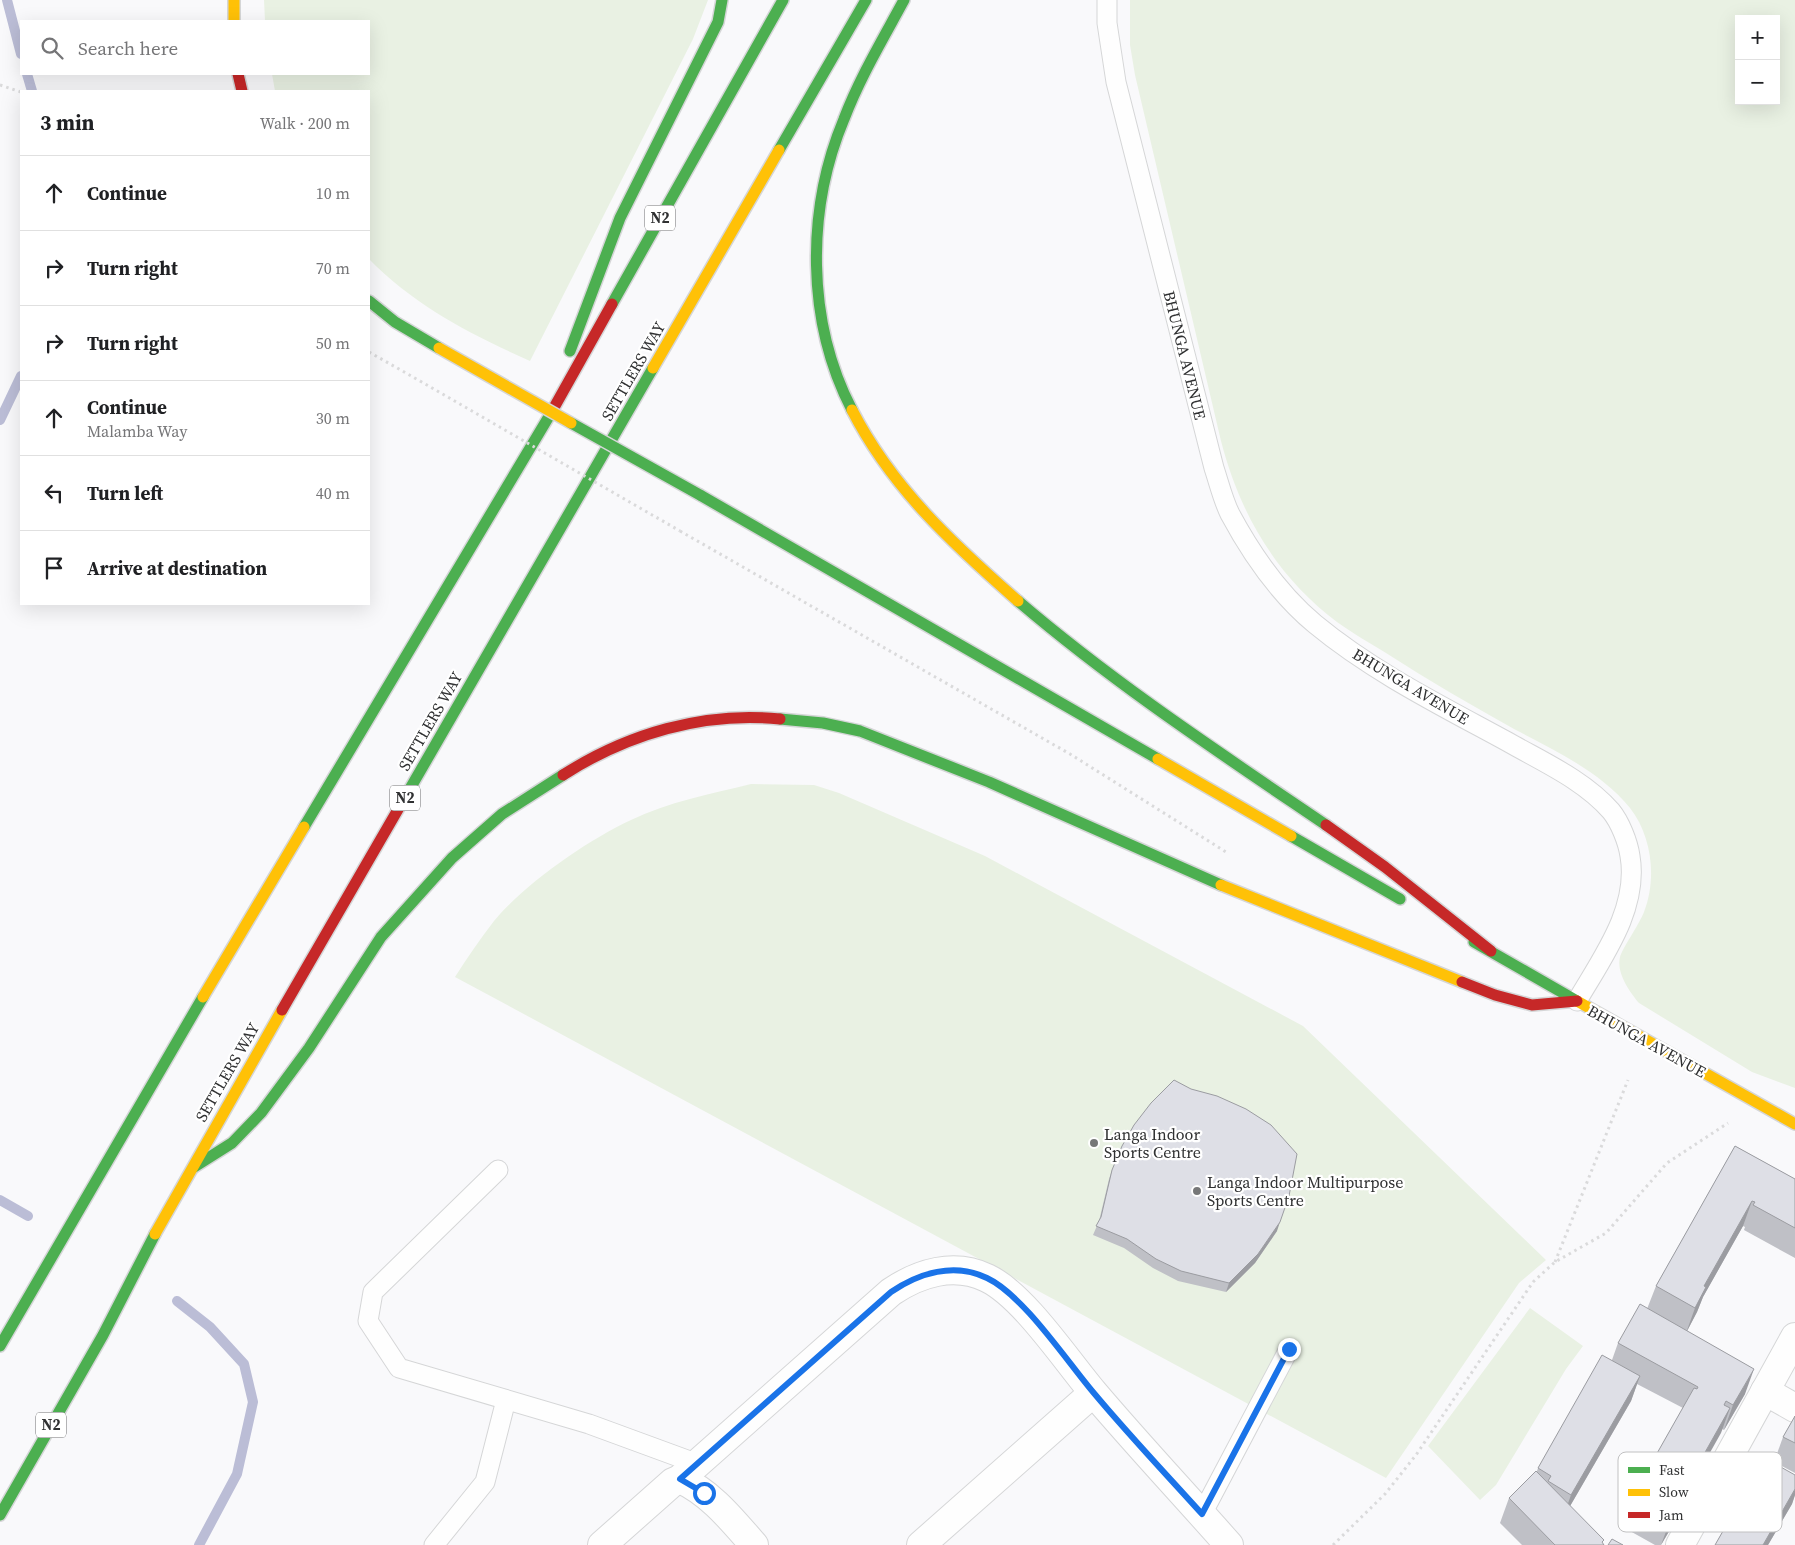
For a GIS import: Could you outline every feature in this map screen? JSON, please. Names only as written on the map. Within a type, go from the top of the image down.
[{"type":"main road","points":[[234,0],[234,20]]},
{"type":"main road","points":[[538,436],[620,218],[718,22],[722,0]]},
{"type":"main road","name":"N2","points":[[0,1346],[98,1174],[538,436],[783,0]]},
{"type":"main road","name":"SETTLERS WAY","points":[[0,1515],[102,1335],[172,1200],[866,0]]},
{"type":"main road","points":[[904,0],[843,121],[826,180],[817,238],[818,298],[830,354],[849,408],[879,457],[910,498],[944,533],[1065,642],[1216,752],[1350,842],[1491,951]]},
{"type":"main road","points":[[238,75],[242,90]]},
{"type":"main road","points":[[370,303],[395,322],[439,348],[700,495],[1577,1001]]},
{"type":"main road","points":[[190,1170],[232,1143],[256,1118],[309,1048],[381,937],[452,858],[502,814],[585,761],[638,737],[688,723],[734,718],[774,718],[823,723],[860,732],[989,782],[1263,904],[1495,995],[1532,1005],[1577,1001]]},
{"type":"main road","name":"BHUNGA AVENUE","points":[[1577,1001],[1795,1124]]},
{"type":"street","points":[[602,1545],[673,1482],[689,1471],[891,1292],[908,1280],[926,1273],[947,1270],[967,1272],[987,1278],[1004,1288],[1019,1303],[1093,1393],[1230,1545]]},
{"type":"street","points":[[1731,1452],[1795,1337]]},
{"type":"street","points":[[1765,1391],[1795,1408]]},
{"type":"street","points":[[921,1545],[1093,1393]]},
{"type":"street","points":[[689,1471],[694,1485],[722,1509],[754,1545]]},
{"type":"street","points":[[1680,1545],[1687,1532]]},
{"type":"lane","name":"BHUNGA AVENUE","points":[[1107,0],[1107,23],[1116,82],[1214,468],[1230,513],[1268,577],[1314,624],[1378,670],[1564,773],[1612,812],[1622,832],[1630,854],[1632,877],[1628,900],[1615,936],[1577,1001]]},
{"type":"lane","points":[[498,1170],[373,1292],[368,1321],[399,1368],[589,1424],[689,1471]]},
{"type":"lane","points":[[1202,1514],[1289,1349]]},
{"type":"lane","points":[[434,1545],[485,1482],[506,1400]]},
{"type":"path","points":[[0,85],[20,92]]},
{"type":"path","points":[[370,353],[1070,754],[1230,854]]},
{"type":"path","points":[[1555,1262],[1628,1080]]},
{"type":"path","points":[[1333,1545],[1385,1494],[1416,1455],[1533,1282],[1555,1262],[1606,1233],[1667,1163],[1728,1123]]},
{"type":"shaded area","points":[[264,0],[708,0],[693,39],[530,361],[444,318],[405,291],[370,260],[370,90],[275,90],[272,75],[370,75],[370,20],[265,20]]},
{"type":"shaded area","points":[[1130,0],[1795,0],[1795,1088],[1752,1072],[1639,1003],[1628,988],[1620,969],[1620,957],[1644,912],[1648,899],[1651,872],[1648,845],[1643,831],[1630,808],[1618,795],[1605,783],[1576,763],[1450,692],[1337,622],[1296,585],[1263,542],[1239,494],[1221,441],[1135,75],[1130,45]]},
{"type":"shaded area","name":"Langa Indoor Sports Centre","points":[[751,784],[814,785],[839,793],[985,856],[1303,1026],[1546,1260],[1519,1283],[1386,1478],[455,977],[494,921],[507,907],[540,878],[576,851],[631,820],[660,808]]},
{"type":"shaded area","points":[[1530,1308],[1583,1346],[1566,1369],[1496,1485],[1480,1500],[1428,1446]]},
{"type":"building","name":"Langa Indoor Multipurpose Sports Centre","points":[[1174,1080],[1191,1089],[1217,1096],[1246,1109],[1271,1125],[1297,1154],[1289,1196],[1280,1222],[1258,1254],[1229,1283],[1181,1271],[1156,1259],[1127,1239],[1096,1226],[1101,1217],[1112,1170],[1122,1146],[1134,1125],[1151,1103]]},
{"type":"building","points":[[1735,1146],[1795,1179],[1795,1228],[1753,1205],[1755,1202],[1752,1201],[1704,1286],[1706,1287],[1695,1308],[1656,1286]]},
{"type":"building","points":[[1640,1304],[1754,1369],[1733,1405],[1726,1401],[1724,1405],[1730,1408],[1705,1452],[1658,1452],[1694,1388],[1697,1389],[1698,1387],[1618,1343]]},
{"type":"building","points":[[1602,1355],[1640,1376],[1571,1495],[1548,1481],[1551,1476],[1538,1468]]},
{"type":"building","points":[[1795,1416],[1795,1443],[1783,1437]]},
{"type":"building","points":[[1782,1468],[1795,1475],[1795,1489],[1782,1512]]},
{"type":"building","points":[[1536,1471],[1604,1540],[1602,1542],[1604,1545],[1555,1545],[1509,1498]]},
{"type":"building","points":[[1722,1532],[1770,1532],[1763,1545],[1715,1545]]},
{"type":"building","points":[[1612,1539],[1623,1545],[1608,1545]]},
{"type":"waterway","points":[[7,0],[20,50]]},
{"type":"waterway","points":[[27,75],[32,90]]},
{"type":"waterway","points":[[0,420],[20,378]]},
{"type":"waterway","points":[[0,1200],[28,1216]]},
{"type":"waterway","points":[[177,1301],[210,1327],[244,1364],[253,1402],[237,1474],[199,1545]]},
{"type":"traffic: fast","points":[[570,351],[620,218],[718,22],[722,0]]},
{"type":"traffic: fast","points":[[612,304],[783,0]]},
{"type":"traffic: fast","points":[[779,150],[866,0]]},
{"type":"traffic: fast","points":[[852,410],[837,376],[826,340],[819,303],[816,265],[818,228],[823,190],[832,154],[850,103],[864,73],[904,0]]},
{"type":"traffic: fast","points":[[370,302],[395,322],[439,348]]},
{"type":"traffic: fast","points":[[400,806],[653,368]]},
{"type":"traffic: fast","points":[[304,827],[551,413]]},
{"type":"traffic: fast","points":[[571,423],[700,495]]},
{"type":"traffic: fast","points":[[700,495],[1158,759]]},
{"type":"traffic: fast","points":[[1018,601],[1055,632],[1130,689],[1326,825]]},
{"type":"traffic: fast","points":[[780,719],[823,723],[860,731],[989,782],[1221,885]]},
{"type":"traffic: fast","points":[[194,1167],[232,1143],[261,1113],[309,1048],[381,937],[452,858],[502,814],[563,775]]},
{"type":"traffic: fast","points":[[1291,836],[1400,899]]},
{"type":"traffic: fast","points":[[1474,942],[1577,1001]]},
{"type":"traffic: fast","points":[[0,1346],[203,997]]},
{"type":"traffic: fast","points":[[0,1515],[103,1335],[155,1234]]},
{"type":"traffic: slow","points":[[234,0],[234,20]]},
{"type":"traffic: slow","points":[[653,368],[779,150]]},
{"type":"traffic: slow","points":[[439,348],[571,423]]},
{"type":"traffic: slow","points":[[852,410],[868,438],[905,490],[947,536],[1018,601]]},
{"type":"traffic: slow","points":[[1158,759],[1291,836]]},
{"type":"traffic: slow","points":[[203,997],[304,827]]},
{"type":"traffic: slow","points":[[1221,885],[1462,982]]},
{"type":"traffic: slow","points":[[1577,1001],[1795,1124]]},
{"type":"traffic: slow","points":[[155,1234],[282,1010]]},
{"type":"traffic: jam","points":[[238,75],[242,90]]},
{"type":"traffic: jam","points":[[551,413],[612,304]]},
{"type":"traffic: jam","points":[[563,775],[613,748],[667,729],[695,722],[723,719],[751,717],[780,719]]},
{"type":"traffic: jam","points":[[282,1010],[400,806]]},
{"type":"traffic: jam","points":[[1326,825],[1385,867],[1491,951]]},
{"type":"traffic: jam","points":[[1462,982],[1495,995],[1532,1005],[1577,1001]]},
{"type":"place","name":"Langa Indoor Sports Centre","points":[[1094,1143]]},
{"type":"place","name":"Langa Indoor Multipurpose Sports Centre","points":[[1197,1191]]},
{"type":"route","points":[[704,1493],[694,1485],[680,1479],[891,1292],[908,1280],[926,1273],[947,1270],[967,1272],[987,1278],[1004,1288],[1019,1303],[1093,1393],[1202,1514],[1289,1349]]}]
